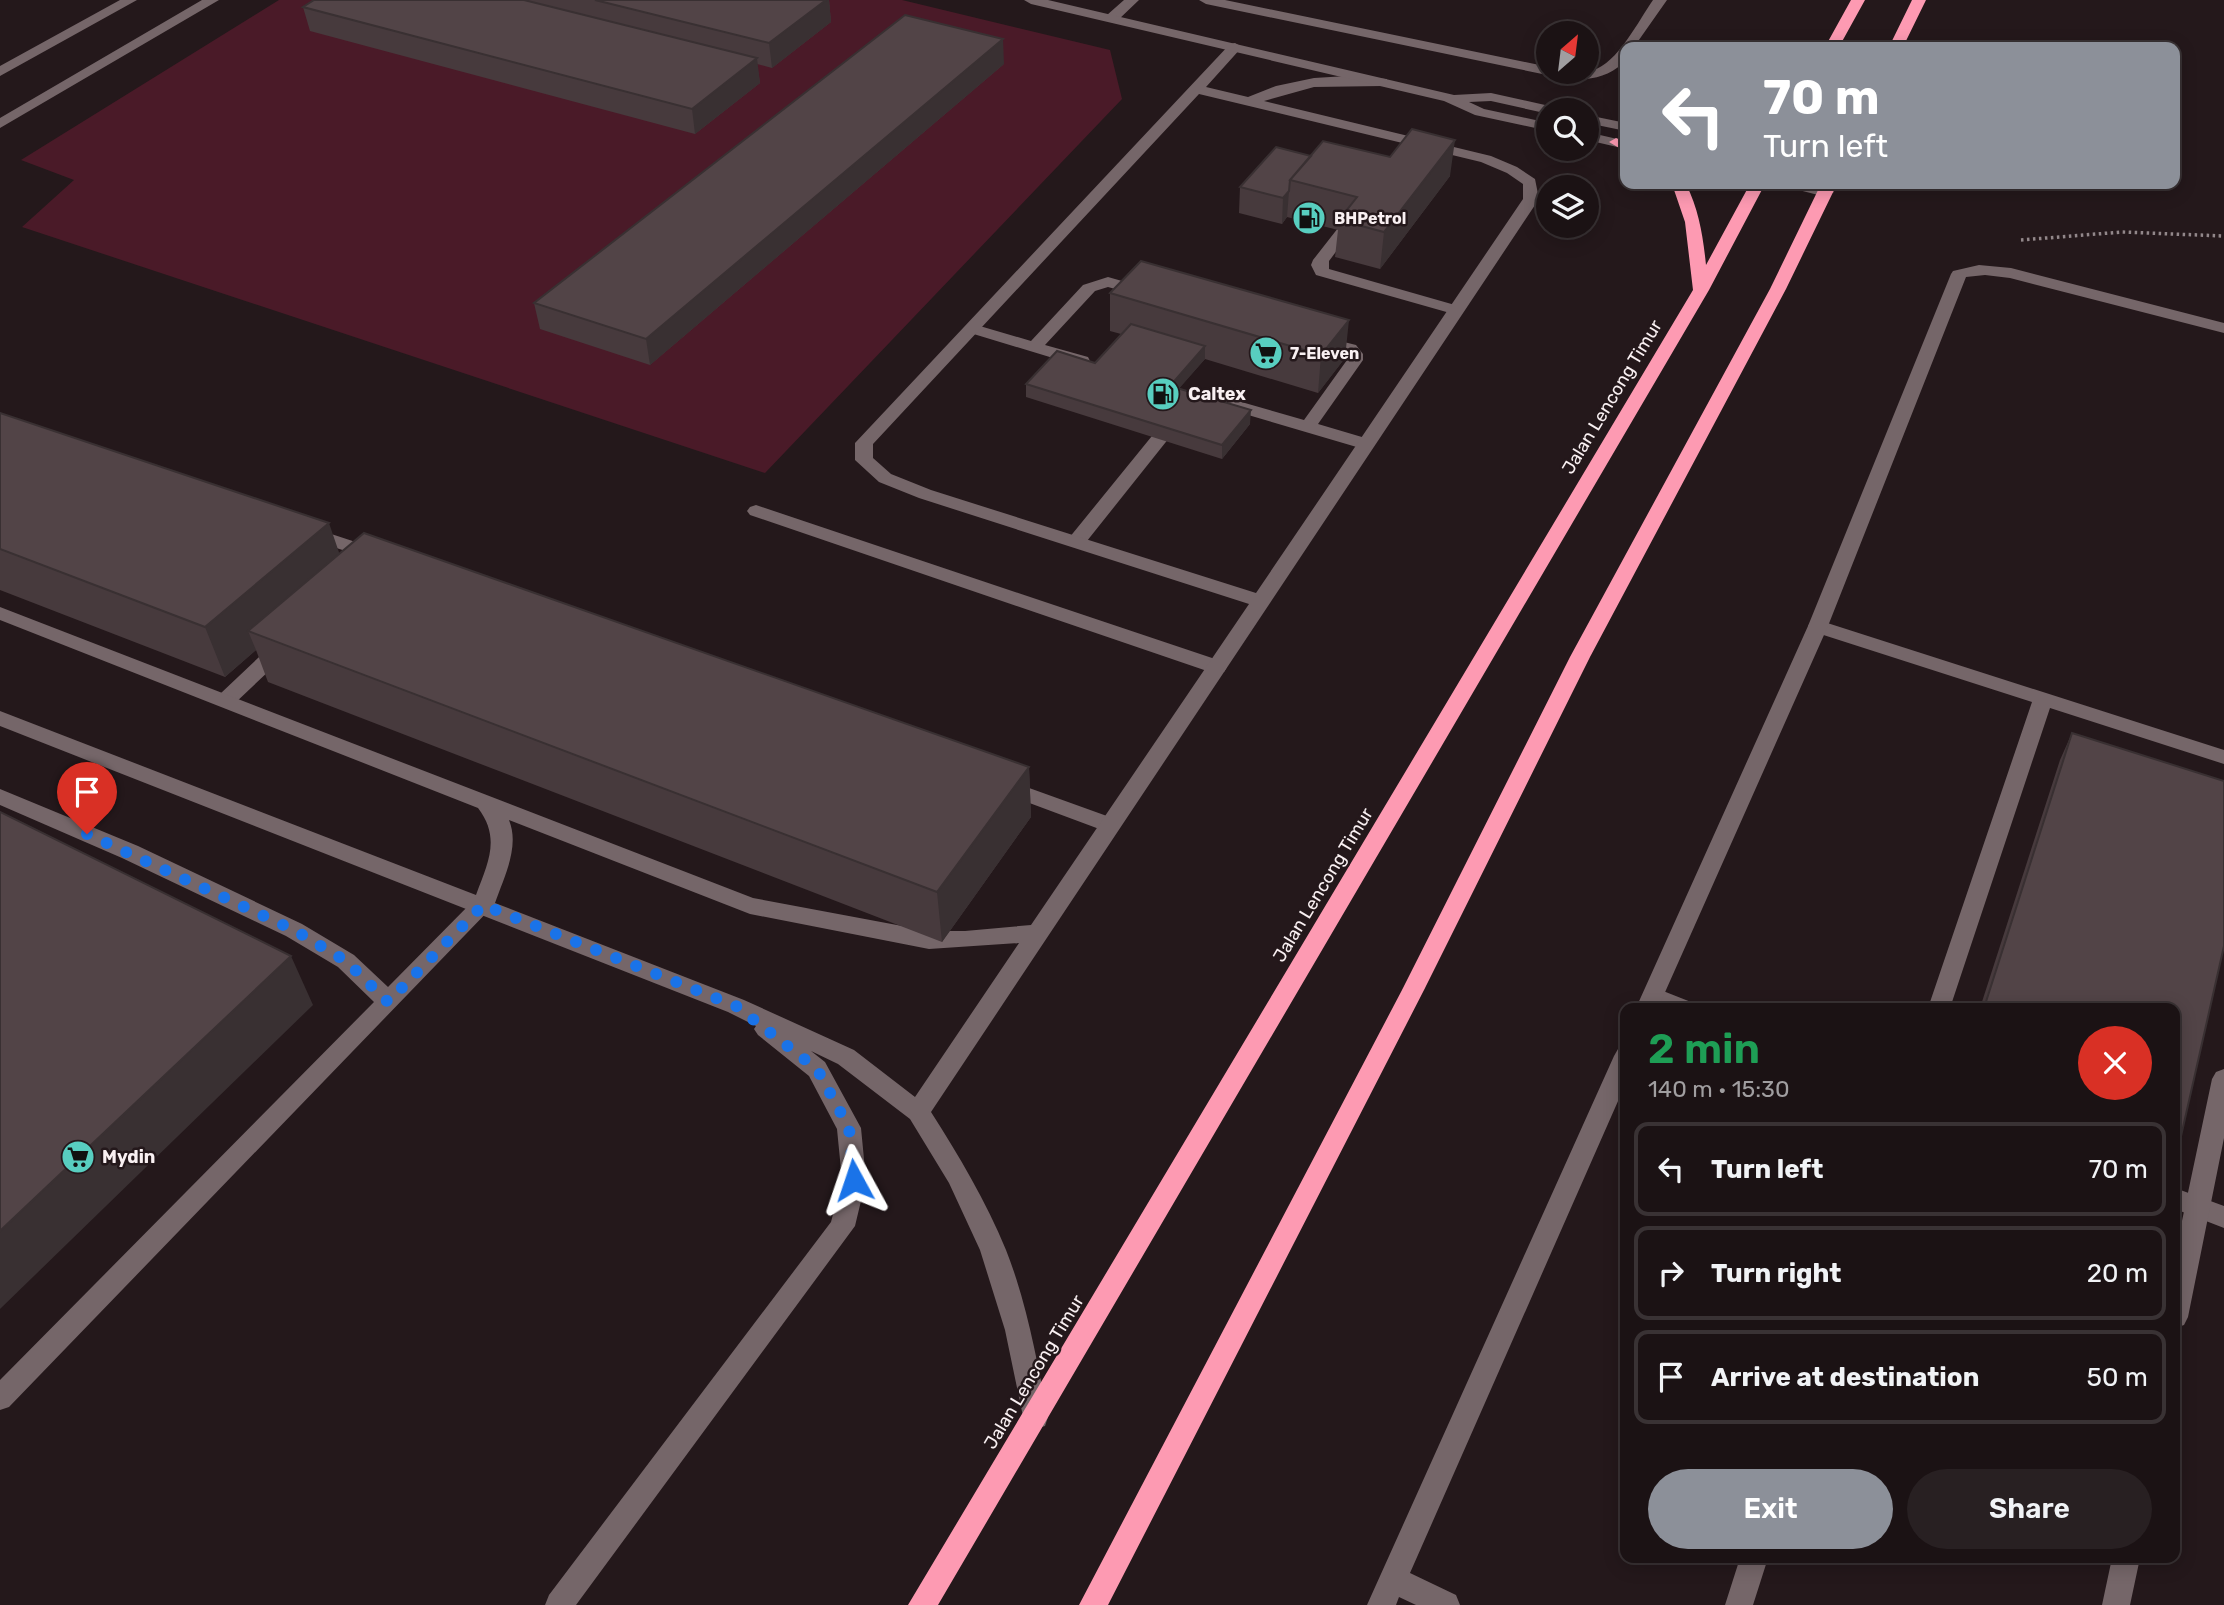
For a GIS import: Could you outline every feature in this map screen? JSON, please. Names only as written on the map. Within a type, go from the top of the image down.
[{"type":"highway","points":[[1835,42],[1858,0]]},
{"type":"highway","points":[[1898,42],[1919,0]]},
{"type":"highway","points":[[1682,189],[1691,218],[1702,290]]},
{"type":"highway","name":"Jalan Lencong Timur","points":[[922,1605],[1702,290],[1754,189]]},
{"type":"highway","points":[[1093,1605],[1413,990],[1580,657],[1778,289],[1828,189]]},
{"type":"street","points":[[0,72],[130,0]]},
{"type":"street","points":[[0,124],[212,0]]},
{"type":"street","points":[[1031,0],[1449,98],[1480,112],[1536,124]]},
{"type":"street","points":[[1112,18],[1132,0]]},
{"type":"street","points":[[1206,0],[1536,68]]},
{"type":"street","points":[[1631,42],[1660,0]]},
{"type":"street","points":[[1235,47],[864,443],[864,460],[885,478],[925,494],[1261,601]]},
{"type":"street","points":[[1600,73],[1615,65],[1620,58]]},
{"type":"street","points":[[1249,102],[1285,87],[1307,83],[1360,80],[1387,83]]},
{"type":"street","points":[[918,1112],[1531,199],[1530,182],[1512,170],[1486,159],[1408,146],[1197,89]]},
{"type":"street","points":[[1449,98],[1491,97],[1536,107]]},
{"type":"street","points":[[1599,121],[1620,126]]},
{"type":"street","points":[[1599,139],[1620,144]]},
{"type":"street","points":[[1363,206],[1321,260],[1319,265],[1322,272],[1456,310]]},
{"type":"street","points":[[1650,1002],[1818,626],[1959,274],[1970,270],[2011,273],[2224,328]]},
{"type":"street","points":[[1034,346],[1089,288],[1099,284],[1108,282],[1161,297]]},
{"type":"street","points":[[973,329],[1096,365]]},
{"type":"street","points":[[1308,427],[1355,360],[1355,354],[1350,349],[1309,338]]},
{"type":"street","points":[[1076,542],[1191,399],[1366,444]]},
{"type":"street","points":[[756,511],[1217,667]]},
{"type":"street","points":[[286,525],[383,558],[356,575]]},
{"type":"street","points":[[0,613],[227,699],[750,906],[929,940],[965,940],[1038,933]]},
{"type":"street","points":[[1818,626],[2224,757]]},
{"type":"street","points":[[227,699],[297,632]]},
{"type":"street","points":[[1941,1003],[2043,699]]},
{"type":"street","points":[[0,718],[736,1006],[846,1057],[918,1112],[959,1177],[993,1250],[1018,1330],[1035,1417]]},
{"type":"street","points":[[992,782],[1110,825]]},
{"type":"street","points":[[0,797],[130,852],[294,930],[346,961],[388,1002]]},
{"type":"street","points":[[0,1398],[483,905],[499,858],[500,843],[500,825],[484,801]]},
{"type":"street","points":[[559,1605],[842,1226],[854,1180],[849,1128],[817,1069],[736,1006]]},
{"type":"street","points":[[1381,1605],[1620,1069]]},
{"type":"street","points":[[2180,1270],[2187,1203],[2224,1079]]},
{"type":"street","points":[[2187,1203],[2224,1217]]},
{"type":"street","points":[[1738,1605],[1753,1563]]},
{"type":"street","points":[[2116,1605],[2125,1563]]},
{"type":"street","points":[[1393,1578],[1446,1605]]},
{"type":"path","points":[[2016,240],[2083,232],[2178,232],[2224,236]]},
{"type":"shaded area","points":[[279,0],[902,0],[1110,50],[1122,99],[765,473],[22,227],[74,180],[21,160]]},
{"type":"building","points":[[314,0],[524,0],[757,58],[692,109],[303,7]]},
{"type":"building","points":[[595,0],[826,0],[769,43]]},
{"type":"building","points":[[905,15],[1003,39],[646,339],[534,303]]},
{"type":"building","points":[[1412,129],[1455,140],[1384,232],[1339,220],[1357,197],[1290,180],[1323,141],[1390,157]]},
{"type":"building","points":[[1276,147],[1311,156],[1290,180],[1289,191],[1283,198],[1240,187]]},
{"type":"building","points":[[1141,261],[1349,320],[1321,355],[1110,293]]},
{"type":"building","points":[[1131,324],[1205,346],[1170,386],[1251,410],[1222,445],[1026,384],[1057,351],[1095,363]]},
{"type":"building","points":[[0,413],[329,523],[205,627],[0,549]]},
{"type":"building","points":[[364,533],[1029,767],[937,892],[248,631]]},
{"type":"building","points":[[2072,733],[2224,781],[2224,946],[2180,1141],[2180,1003],[1986,1003]]},
{"type":"building","name":"Mydin","points":[[0,812],[291,956],[0,1231]]},
{"type":"place","name":"BHPetrol","points":[[1309,218]]},
{"type":"place","name":"7-Eleven","points":[[1266,353]]},
{"type":"place","name":"Caltex","points":[[1163,394]]},
{"type":"place","name":"Mydin","points":[[78,1157]]},
{"type":"route","points":[[87,834],[294,930],[346,961],[388,1002],[483,905],[736,1006],[817,1069],[849,1128],[854,1180]]}]
